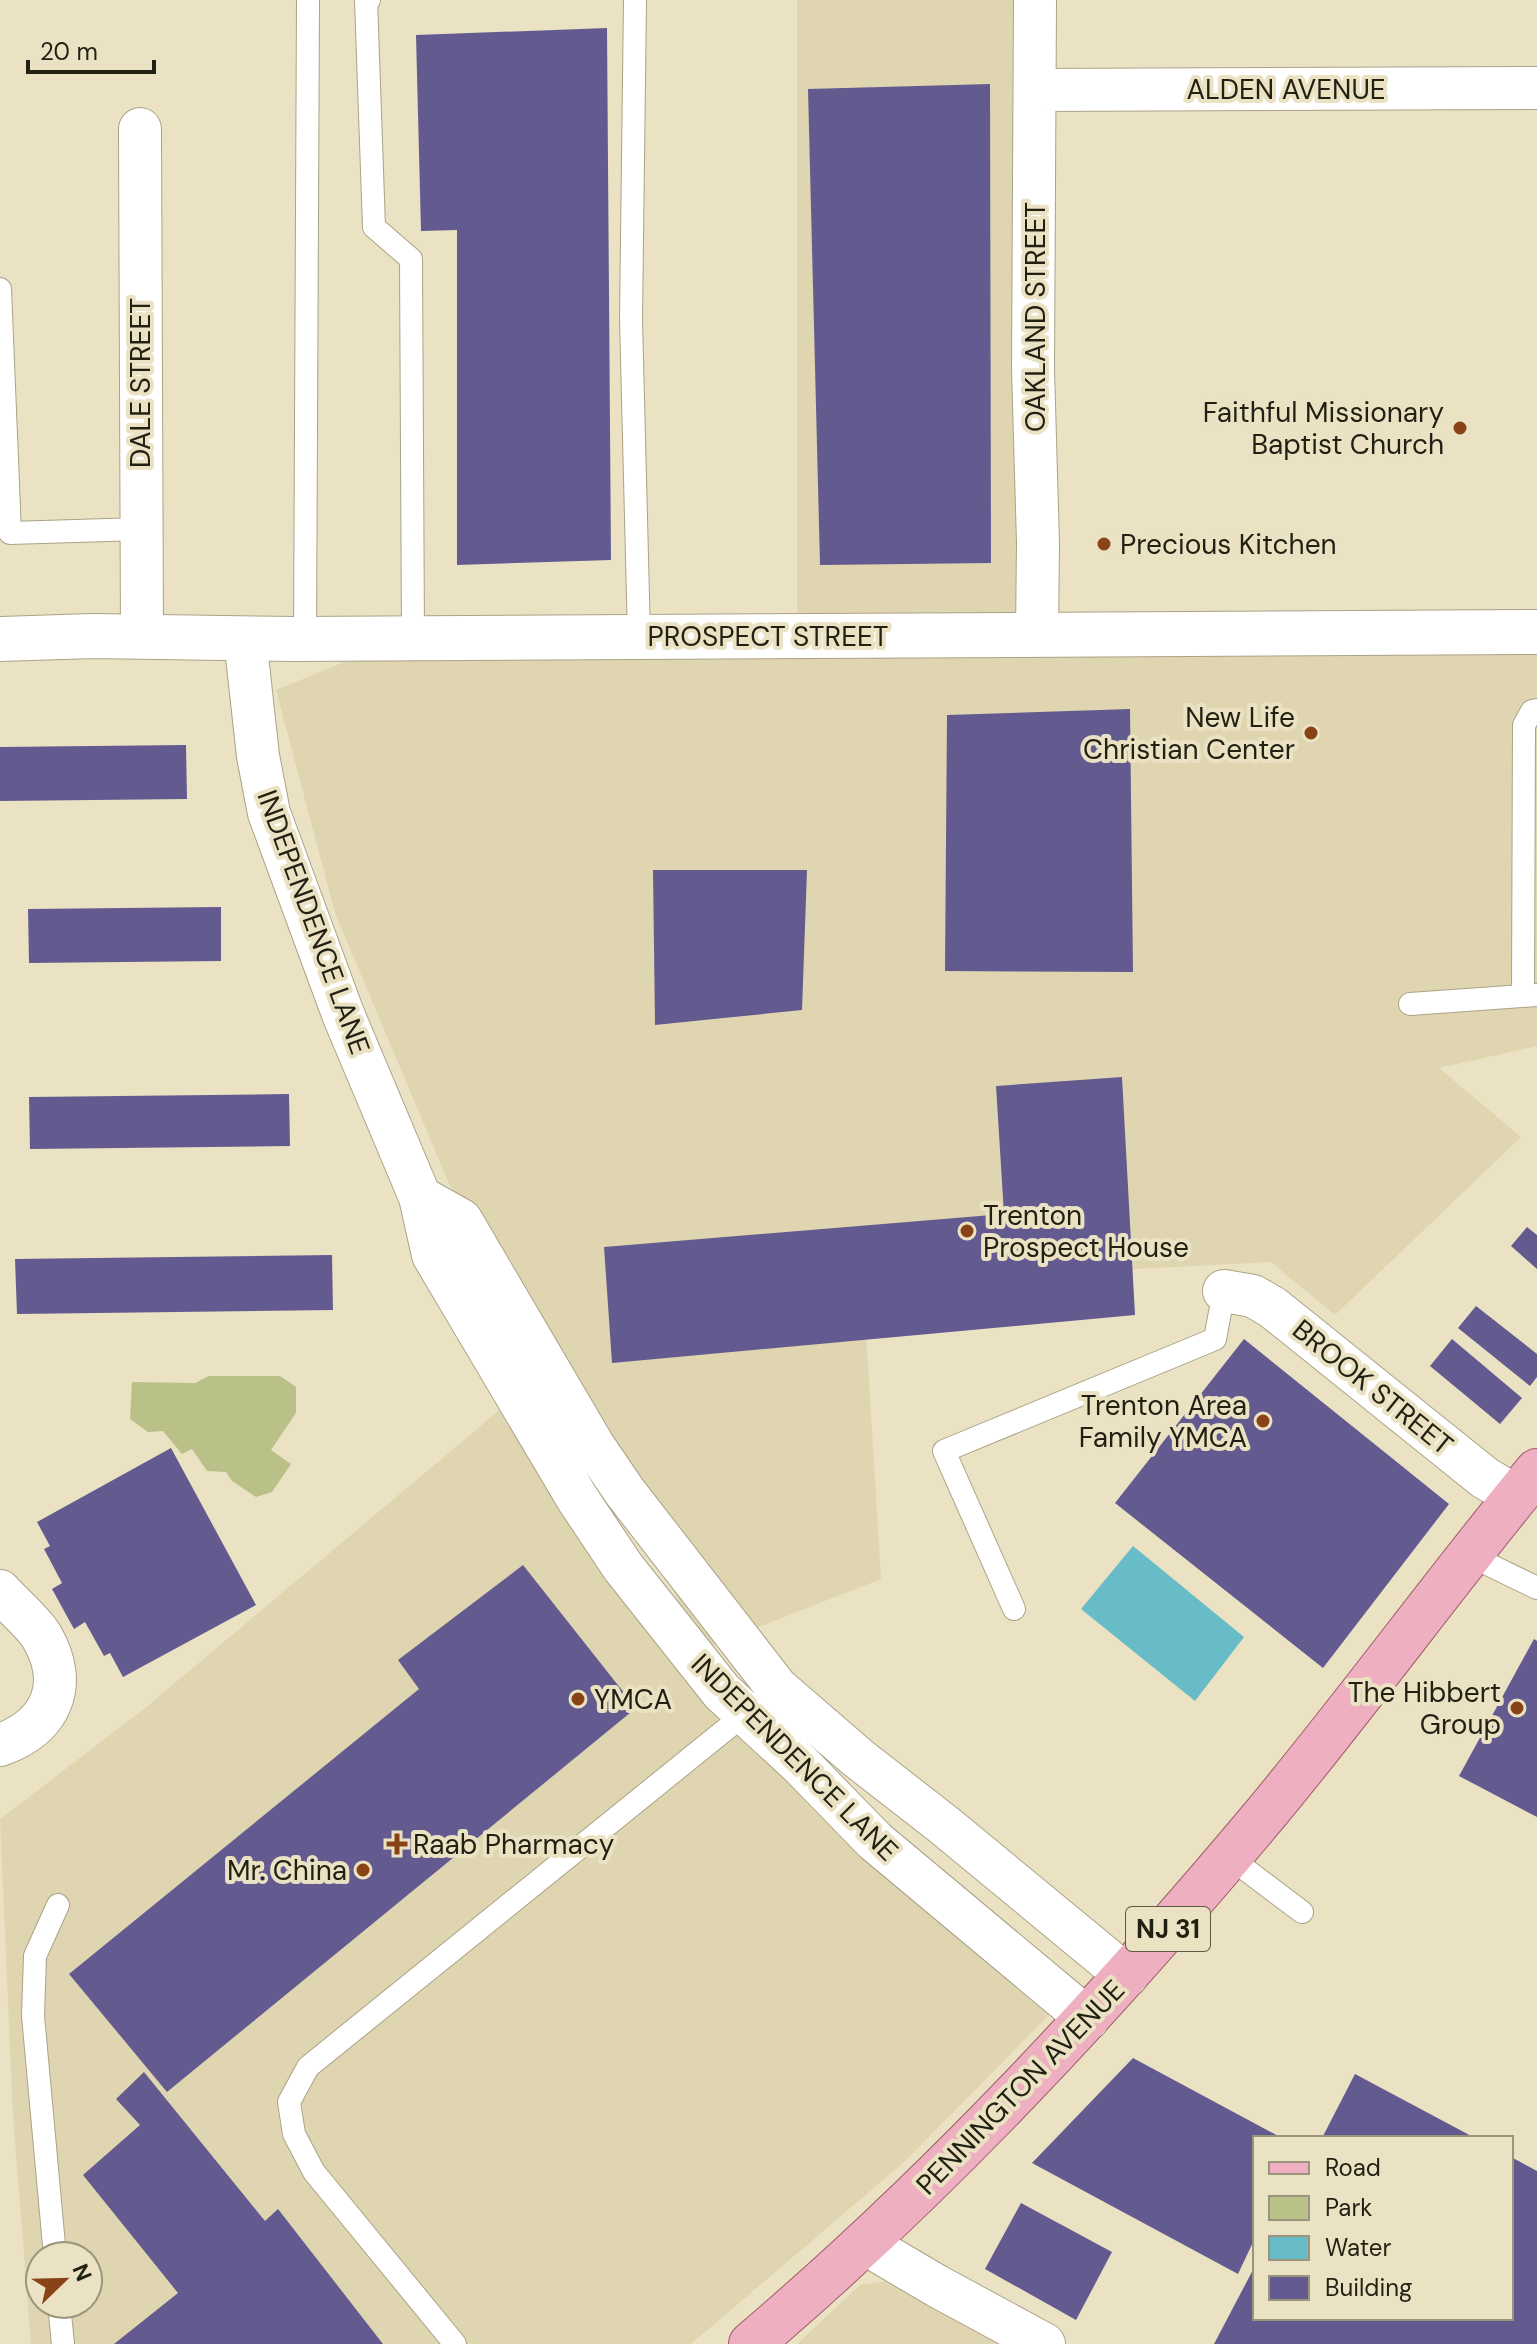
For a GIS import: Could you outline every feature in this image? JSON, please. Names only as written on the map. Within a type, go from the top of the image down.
[{"type":"main road","name":"PENNINGTON AVENUE","points":[[751,2344],[864,2243],[1022,2090],[1127,1976],[1387,1664],[1526,1484]]},
{"type":"street","name":"OAKLAND STREET","points":[[1035,0],[1033,369],[1037,634]]},
{"type":"street","name":"ALDEN AVENUE","points":[[1035,90],[1537,88]]},
{"type":"street","name":"DALE STREET","points":[[140,129],[142,637]]},
{"type":"street","name":"PROSPECT STREET","points":[[0,639],[1537,632]]},
{"type":"street","name":"INDEPENDENCE LANE","points":[[245,638],[258,756],[269,813],[343,1014],[420,1197],[433,1255],[577,1498],[623,1567],[722,1692],[801,1765],[875,1841],[1088,2019]]},
{"type":"street","name":"INDEPENDENCE LANE","points":[[420,1197],[461,1220],[593,1445],[625,1492],[777,1688],[858,1758],[1127,1976]]},
{"type":"street","name":"BROOK STREET","points":[[1224,1291],[1253,1296],[1272,1307],[1485,1478],[1526,1484]]},
{"type":"street","points":[[0,1591],[41,1634],[54,1663],[55,1677],[53,1697],[41,1721],[21,1737],[0,1745]]},
{"type":"street","points":[[864,2243],[1044,2344]]},
{"type":"lane","points":[[305,639],[308,0]]},
{"type":"lane","points":[[369,0],[366,0],[374,227],[411,259],[413,638]]},
{"type":"lane","points":[[635,0],[631,319],[639,637]]},
{"type":"lane","points":[[0,289],[10,533],[140,529]]},
{"type":"lane","points":[[1410,1004],[1530,995],[1524,725],[1532,711],[1537,710]]},
{"type":"lane","points":[[1014,1609],[944,1451],[1215,1339],[1224,1291]]},
{"type":"lane","points":[[1469,1555],[1537,1588]]},
{"type":"lane","points":[[455,2344],[314,2172],[294,2134],[289,2102],[308,2067],[777,1688]]},
{"type":"lane","points":[[1229,1857],[1302,1912]]},
{"type":"lane","points":[[54,2240],[33,2016],[35,1956],[58,1905]]},
{"type":"lane","points":[[61,2320],[63,2344]]},
{"type":"shaded area","points":[[797,0],[1037,0],[1036,639],[1537,634],[1537,1046],[1439,1068],[1521,1137],[1335,1315],[1271,1262],[863,1283],[881,1579],[705,1648],[450,1186],[335,913],[276,690],[413,634],[797,627]]},
{"type":"shaded area","points":[[502,1408],[587,1543],[1051,2013],[903,2163],[691,2344],[31,2344],[29,2320],[104,2320],[104,2240],[24,2240],[24,2255],[13,2116],[0,1819],[144,1709]]},
{"type":"shaded area","points":[[887,2281],[1007,2344],[797,2344],[860,2285]]},
{"type":"green space","points":[[209,1376],[280,1376],[296,1387],[296,1413],[271,1450],[291,1464],[272,1492],[256,1497],[232,1481],[226,1472],[207,1471],[192,1449],[182,1454],[163,1431],[148,1432],[130,1419],[132,1382],[195,1383]]},
{"type":"water","points":[[1133,1546],[1244,1637],[1195,1701],[1081,1609]]},
{"type":"building","points":[[607,28],[611,560],[457,565],[457,230],[421,231],[416,35]]},
{"type":"building","points":[[990,84],[991,563],[820,565],[808,89]]},
{"type":"building","points":[[1130,709],[1133,972],[945,971],[947,715]]},
{"type":"building","points":[[186,745],[187,799],[0,801],[0,747]]},
{"type":"building","points":[[653,870],[807,870],[802,1010],[655,1025]]},
{"type":"building","points":[[221,907],[221,961],[29,963],[28,909]]},
{"type":"building","name":"Trenton Prospect House","points":[[1122,1077],[1135,1315],[612,1363],[604,1247],[1004,1214],[996,1086]]},
{"type":"building","points":[[289,1094],[290,1146],[30,1149],[29,1097]]},
{"type":"building","points":[[1527,1227],[1537,1235],[1537,1269],[1511,1246]]},
{"type":"building","points":[[332,1255],[333,1310],[17,1314],[15,1259]]},
{"type":"building","points":[[1476,1306],[1537,1354],[1537,1377],[1530,1386],[1458,1328]]},
{"type":"building","name":"Trenton Area Family YMCA","points":[[1244,1339],[1449,1504],[1323,1668],[1115,1503]]},
{"type":"building","points":[[1452,1339],[1522,1398],[1500,1424],[1430,1366]]},
{"type":"building","points":[[171,1448],[256,1605],[123,1677],[110,1653],[104,1656],[85,1622],[74,1629],[52,1589],[62,1583],[44,1549],[50,1546],[37,1522]]},
{"type":"building","points":[[523,1565],[636,1708],[167,2092],[69,1974],[419,1689],[398,1660]]},
{"type":"building","name":"The Hibbert Group","points":[[1534,1639],[1537,1641],[1537,1817],[1459,1776]]},
{"type":"building","points":[[1133,2058],[1278,2136],[1253,2136],[1253,2242],[1238,2274],[1032,2163]]},
{"type":"building","points":[[144,2072],[265,2221],[278,2209],[383,2344],[114,2344],[178,2293],[83,2175],[140,2125],[116,2099]]},
{"type":"building","points":[[1355,2074],[1471,2136],[1323,2136]]},
{"type":"building","points":[[1513,2158],[1537,2171],[1537,2344],[1214,2344],[1253,2270],[1253,2320],[1513,2320]]},
{"type":"building","points":[[1021,2203],[1112,2252],[1076,2320],[985,2269]]},
{"type":"place","name":"Faithful Missionary Baptist Church","points":[[1460,428]]},
{"type":"place","name":"Precious Kitchen","points":[[1104,544]]},
{"type":"place","name":"New Life Christian Center","points":[[1311,733]]},
{"type":"place","name":"Trenton Prospect House","points":[[967,1231]]},
{"type":"place","name":"Trenton Area Family YMCA","points":[[1263,1421]]},
{"type":"place","name":"YMCA","points":[[578,1699]]},
{"type":"place","name":"The Hibbert Group","points":[[1517,1708]]},
{"type":"place","name":"Raab Pharmacy","points":[[397,1844]]},
{"type":"place","name":"Mr. China","points":[[363,1870]]}]
